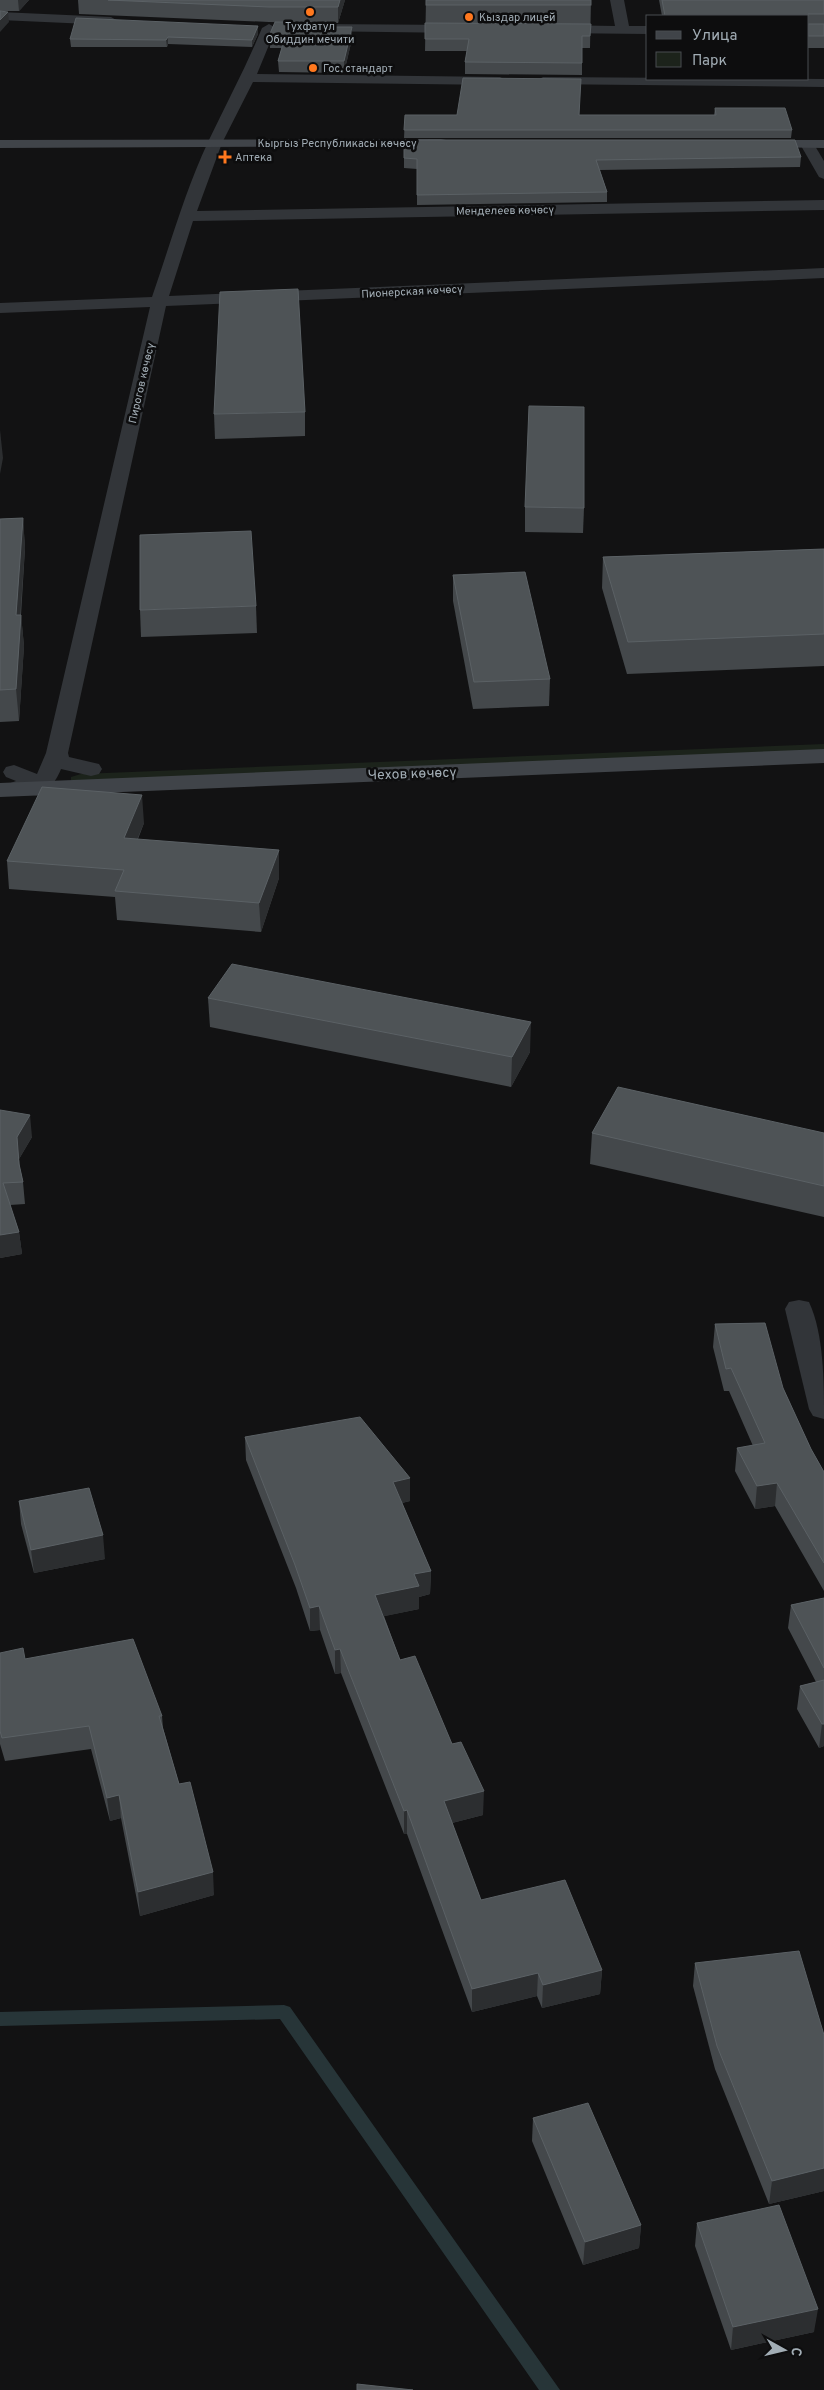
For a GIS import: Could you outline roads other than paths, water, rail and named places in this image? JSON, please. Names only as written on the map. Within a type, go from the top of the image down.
[{"type":"street","points":[[617,0],[623,30]]},
{"type":"street","points":[[0,16],[125,21]]},
{"type":"street","name":"Пирогов көчөсү","points":[[53,762],[160,302],[187,216],[215,143],[274,28],[250,27]]},
{"type":"street","points":[[299,28],[476,29]]},
{"type":"street","points":[[544,29],[646,30]]},
{"type":"street","points":[[248,78],[824,83]]},
{"type":"street","name":"Кыргыз Республикасы көчөсү","points":[[0,144],[452,143]]},
{"type":"street","points":[[748,144],[824,144]]},
{"type":"street","points":[[807,144],[824,174]]},
{"type":"street","name":"Менделеев көчөсү","points":[[187,216],[824,205]]},
{"type":"street","name":"Пионерская көчөсү","points":[[0,308],[824,272]]},
{"type":"street","name":"Чехов көчөсү","points":[[12,783],[81,775],[824,741]]},
{"type":"street","name":"Чехов көчөсү","points":[[81,775],[824,756]]},
{"type":"street","points":[[12,783],[53,762],[59,761],[75,767],[81,775]]},
{"type":"street","points":[[799,1309],[824,1408]]},
{"type":"waterway","points":[[0,2019],[284,2012],[550,2390]]},
{"type":"place","name":"Тухфатул Обиддин мечити","points":[[310,12]]},
{"type":"place","name":"Кыздар лицей","points":[[469,17]]},
{"type":"place","name":"Гос. стандарт","points":[[313,68]]},
{"type":"place","name":"Аптека","points":[[225,157]]}]
